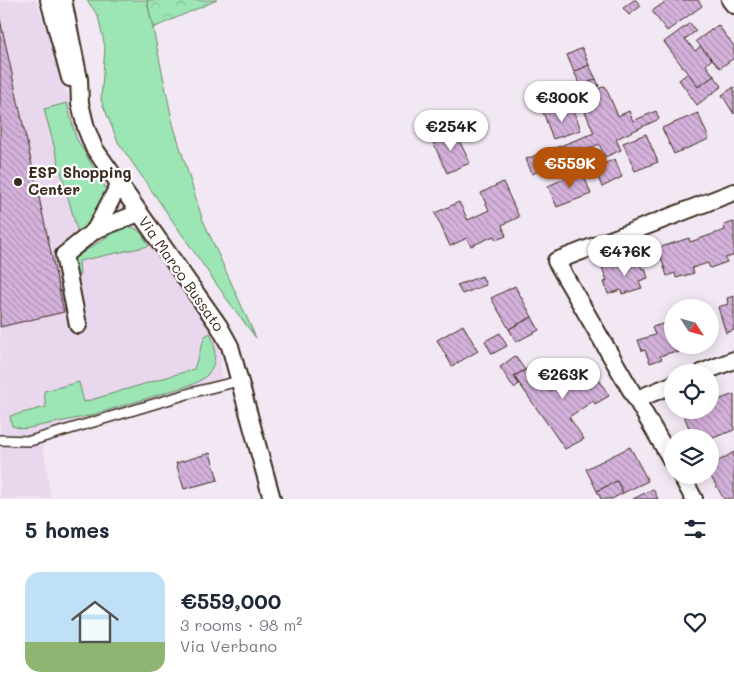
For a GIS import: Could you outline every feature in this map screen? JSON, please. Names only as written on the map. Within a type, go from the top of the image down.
[{"type":"street","points":[[49,0],[72,86],[80,103]]},
{"type":"street","name":"Via Marco Bussato","points":[[63,0],[79,78],[80,103],[86,128],[94,148],[219,326],[230,346],[272,499]]},
{"type":"street","points":[[730,0],[734,5]]},
{"type":"street","points":[[96,230],[119,185]]},
{"type":"street","points":[[664,446],[556,261],[734,192]]},
{"type":"street","points":[[78,325],[64,255],[96,230],[139,213]]},
{"type":"street","points":[[719,366],[734,360]]},
{"type":"street","points":[[638,399],[664,388]]},
{"type":"street","points":[[686,484],[694,499]]},
{"type":"lane","points":[[0,440],[30,441],[239,380]]},
{"type":"lane","points":[[23,451],[30,441]]},
{"type":"shaded area","points":[[0,0],[36,0],[82,139],[219,336],[222,380],[41,431],[51,499],[0,499]]},
{"type":"green space","points":[[87,0],[147,0],[173,124],[202,218],[256,338],[226,298],[118,142],[101,100],[105,47],[98,16]]},
{"type":"green space","points":[[147,0],[217,0],[153,28]]},
{"type":"green space","points":[[67,103],[76,138],[108,192],[96,216],[78,234],[44,109]]},
{"type":"green space","points":[[126,226],[134,228],[143,235],[149,246],[79,261],[80,275],[75,276],[73,259]]},
{"type":"green space","points":[[210,333],[215,348],[213,365],[206,376],[194,384],[89,416],[24,429],[12,426],[10,416],[46,407],[44,391],[79,382],[84,402],[194,369],[205,336]]},
{"type":"building","points":[[634,0],[641,6],[629,15],[623,8]]},
{"type":"building","points":[[668,0],[698,0],[702,6],[667,31],[652,11]]},
{"type":"building","name":"ESP Shopping Center","points":[[0,19],[64,312],[0,327]]},
{"type":"building","points":[[690,23],[696,31],[685,39],[695,51],[701,46],[712,59],[706,65],[714,76],[698,87],[664,42]]},
{"type":"building","points":[[718,25],[734,46],[734,58],[720,68],[696,41]]},
{"type":"building","points":[[582,48],[589,65],[574,72],[567,55]]},
{"type":"building","points":[[589,65],[596,79],[581,86],[574,72]]},
{"type":"building","points":[[688,73],[698,87],[714,76],[722,86],[697,105],[679,80]]},
{"type":"building","points":[[596,79],[599,86],[584,93],[581,86]]},
{"type":"building","points":[[605,86],[618,116],[629,111],[633,121],[656,111],[659,119],[616,139],[621,150],[605,157],[599,144],[583,152],[585,156],[573,161],[571,157],[566,158],[568,162],[558,167],[556,163],[532,174],[526,159],[594,133],[579,97]]},
{"type":"building","points":[[734,87],[734,114],[722,95]]},
{"type":"building","points":[[552,108],[555,115],[573,109],[581,130],[553,139],[543,112]]},
{"type":"building","points":[[698,113],[709,139],[674,154],[662,128]]},
{"type":"building","points":[[455,132],[470,163],[447,173],[432,140]]},
{"type":"building","points":[[646,134],[658,162],[635,171],[623,143]]},
{"type":"building","points":[[615,159],[622,177],[602,187],[594,168]]},
{"type":"building","points":[[582,171],[591,194],[557,207],[548,186]]},
{"type":"building","points":[[503,182],[519,217],[502,225],[506,236],[496,240],[494,236],[471,246],[467,238],[450,246],[435,213],[459,202],[468,220],[489,210],[481,193]]},
{"type":"building","points":[[734,222],[734,253],[733,256],[725,258],[727,262],[710,268],[708,263],[692,268],[694,273],[676,278],[675,273],[667,276],[658,248],[689,238],[690,242],[725,230],[724,225]]},
{"type":"building","points":[[637,256],[642,269],[645,268],[648,278],[639,281],[642,288],[622,294],[621,290],[608,294],[604,282],[607,281],[602,267],[613,264],[614,267],[631,262],[630,258]]},
{"type":"building","points":[[482,276],[486,285],[462,294],[457,285]]},
{"type":"building","points":[[515,286],[532,317],[509,329],[491,298]]},
{"type":"building","points":[[734,296],[734,330],[726,333],[719,307],[728,304],[727,298]]},
{"type":"building","points":[[532,317],[539,330],[516,342],[509,329]]},
{"type":"building","points":[[664,324],[664,354],[666,354],[660,356],[662,359],[650,363],[645,350],[642,351],[638,340],[655,335],[652,327]]},
{"type":"building","points":[[463,325],[478,351],[452,366],[437,340]]},
{"type":"building","points":[[500,333],[507,346],[492,354],[485,341]]},
{"type":"building","points":[[515,356],[525,370],[514,376],[519,384],[514,388],[500,367]]},
{"type":"building","points":[[589,363],[609,396],[595,404],[593,401],[569,417],[584,439],[565,449],[514,376],[533,366],[550,391],[577,374],[575,372]]},
{"type":"building","points":[[734,394],[734,430],[719,436],[719,429],[689,429],[685,419],[719,419],[719,400]]},
{"type":"building","points":[[630,447],[648,481],[623,493],[617,481],[597,491],[586,469]]},
{"type":"building","points":[[734,452],[734,499],[724,499],[715,484],[719,484],[719,461]]},
{"type":"building","points":[[210,453],[218,480],[184,489],[176,463]]},
{"type":"building","points":[[617,481],[623,493],[612,499],[601,499],[597,491]]},
{"type":"building","points":[[653,489],[658,499],[633,499]]},
{"type":"place","name":"ESP Shopping Center","points":[[18,182]]}]
